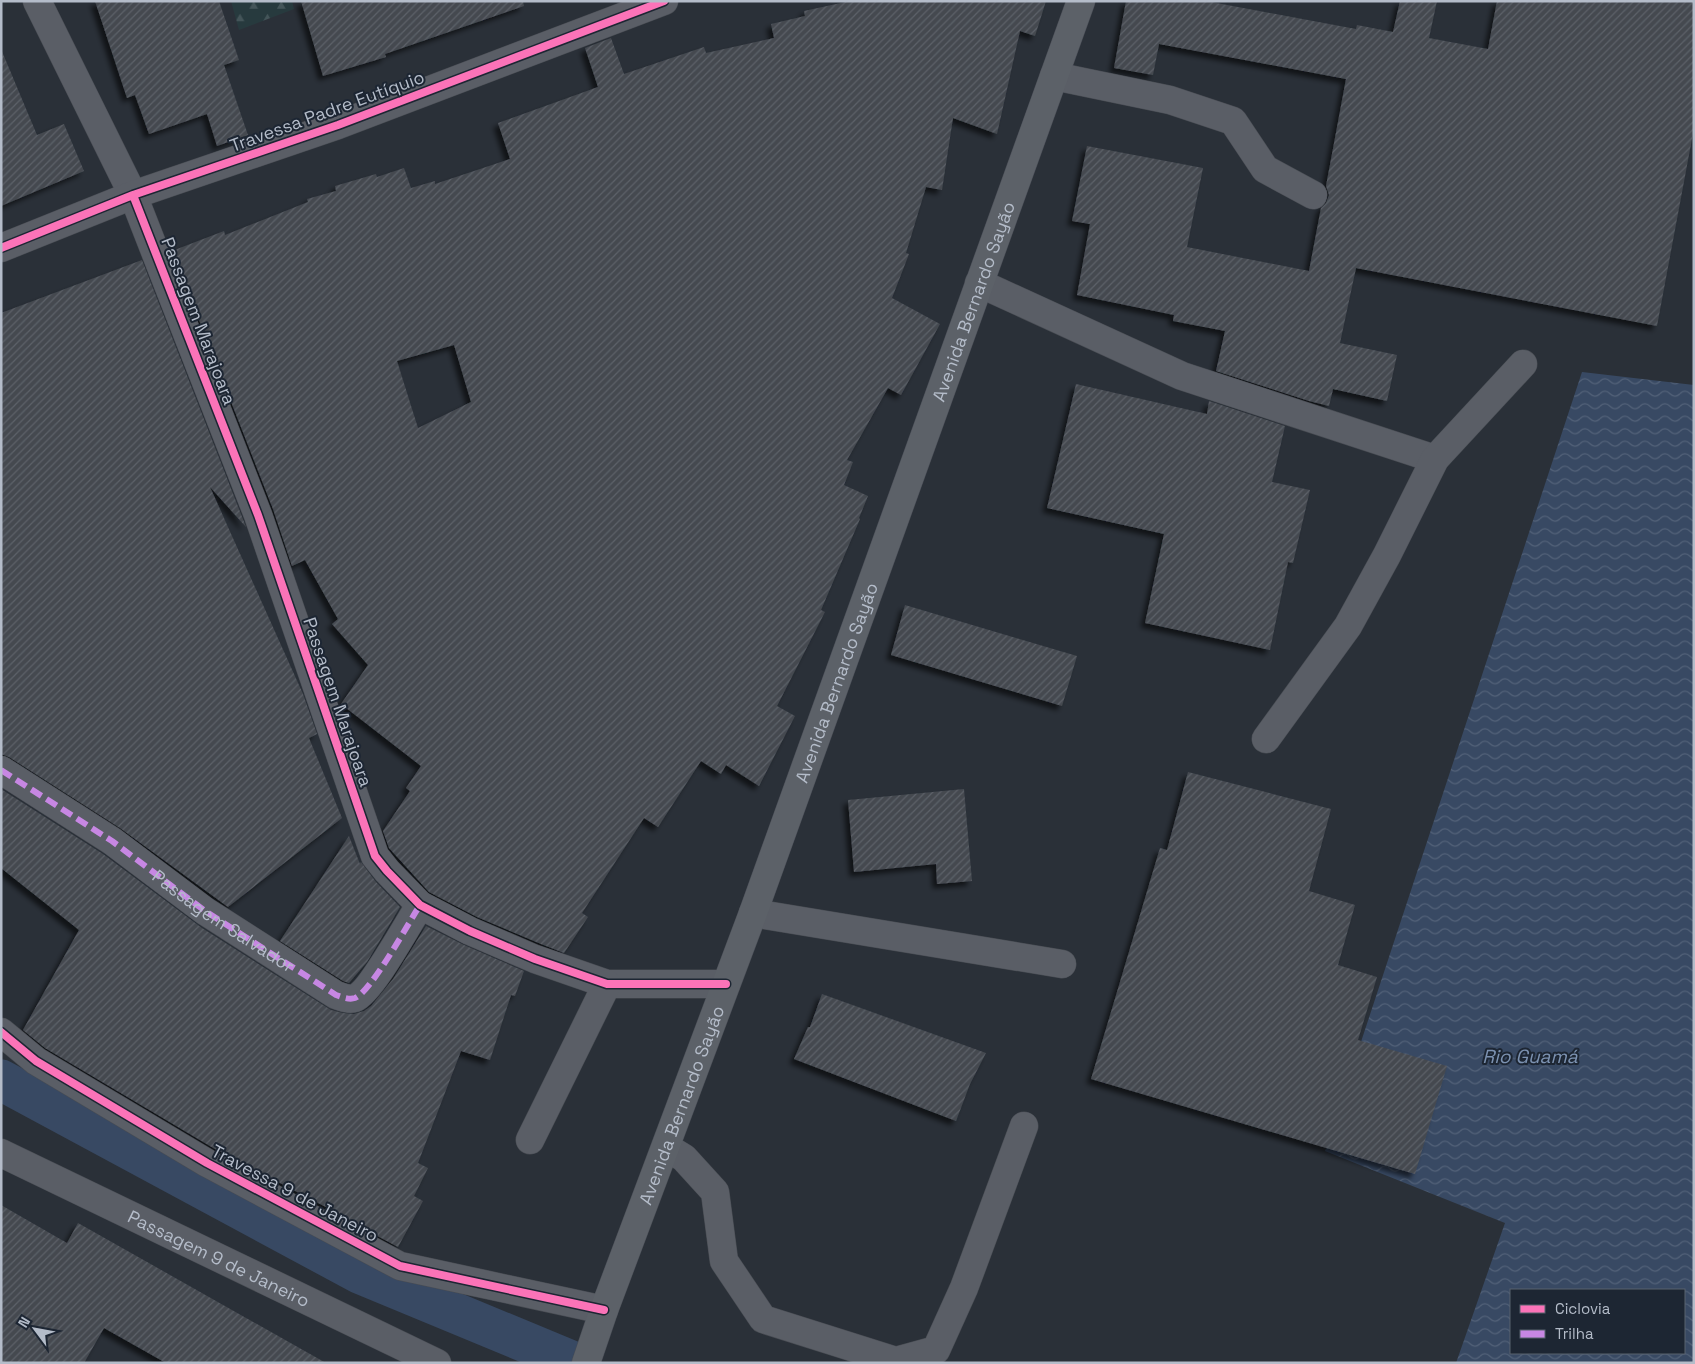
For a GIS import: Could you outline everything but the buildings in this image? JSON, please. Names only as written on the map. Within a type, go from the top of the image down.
[{"type":"main road","name":"Avenida Bernardo Sayão","points":[[586,1363],[604,1310],[753,913],[1081,1]]},
{"type":"street","name":"Passagem Marajoara","points":[[37,1],[133,195],[258,515],[375,856],[420,905],[470,931],[535,959],[607,984],[726,984]]},
{"type":"street","name":"Travessa Padre Eutíquio","points":[[1,248],[133,195],[338,125],[664,1]]},
{"type":"street","points":[[1054,76],[1170,100],[1233,121],[1266,169],[1313,195]]},
{"type":"street","points":[[979,283],[1182,376],[1435,460]]},
{"type":"street","points":[[1266,739],[1348,626],[1387,555],[1435,460],[1523,364]]},
{"type":"street","name":"Passagem Salvador","points":[[1,770],[112,841],[205,911],[336,996],[349,999],[356,998],[362,993],[378,973],[420,905]]},
{"type":"street","points":[[753,913],[1062,964]]},
{"type":"street","points":[[530,1140],[607,984]]},
{"type":"street","name":"Travessa 9 de Janeiro","points":[[1,1032],[36,1061],[207,1163],[400,1266],[604,1310]]},
{"type":"street","points":[[666,1147],[684,1158],[715,1192],[724,1261],[763,1319],[896,1361],[936,1350],[964,1288],[1024,1126]]},
{"type":"street","name":"Passagem 9 de Janeiro","points":[[1,1153],[437,1363]]},
{"type":"green space","points":[[231,1],[292,1],[294,9],[239,30]]},
{"type":"water","name":"Rio Guamá","points":[[1582,372],[1694,385],[1694,1363],[1456,1363],[1505,1223],[1325,1151]]},
{"type":"waterway","points":[[1,1080],[359,1273],[576,1363]]},
{"type":"marked path","points":[[1,770],[112,841],[205,911],[341,997],[353,999],[362,993],[380,970],[420,905]]},
{"type":"cycle path","points":[[1,248],[133,195],[338,125],[664,1]]},
{"type":"cycle path","points":[[133,195],[258,515],[375,856],[420,905],[470,931],[535,959],[607,984],[726,984]]},
{"type":"cycle path","points":[[1,1032],[36,1061],[207,1163],[400,1266],[604,1310]]}]
